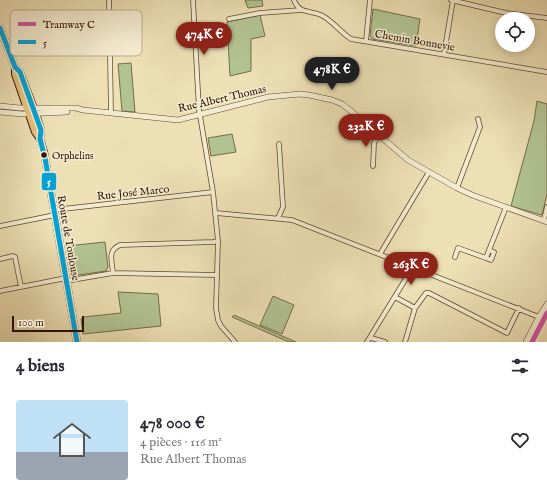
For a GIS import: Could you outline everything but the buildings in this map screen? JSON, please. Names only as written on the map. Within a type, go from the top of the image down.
[{"type":"main road","name":"Route de Toulouse","points":[[0,28],[10,54]]},
{"type":"main road","name":"Route de Toulouse","points":[[11,56],[15,67],[20,72],[31,111],[41,130],[40,139],[45,158],[77,342]]},
{"type":"street","points":[[109,0],[109,10]]},
{"type":"street","points":[[193,0],[200,115],[216,213],[218,241],[216,308],[218,320],[234,342]]},
{"type":"street","points":[[294,0],[296,6],[301,10]]},
{"type":"street","points":[[366,41],[370,0]]},
{"type":"street","points":[[444,54],[452,0],[506,13],[547,18]]},
{"type":"street","name":"Chemin Bonnevie","points":[[229,19],[260,13],[301,10],[325,17],[343,34],[351,38],[547,72]]},
{"type":"street","points":[[110,56],[111,113]]},
{"type":"street","name":"Rue Albert Thomas","points":[[31,111],[83,110],[178,120],[268,97],[292,94],[309,95],[332,100],[342,104],[408,160],[457,188],[472,195],[545,221]]},
{"type":"street","points":[[0,106],[31,111]]},
{"type":"street","points":[[0,112],[31,111]]},
{"type":"street","points":[[457,188],[480,126],[478,119]]},
{"type":"street","points":[[373,166],[374,144],[378,136]]},
{"type":"street","points":[[278,218],[283,207],[279,144]]},
{"type":"street","points":[[380,254],[429,172]]},
{"type":"street","name":"Rue José Marco","points":[[0,226],[55,213],[213,192]]},
{"type":"street","points":[[455,257],[458,248],[486,258],[506,207]]},
{"type":"street","points":[[545,221],[547,207]]},
{"type":"street","points":[[216,213],[292,220],[539,317]]},
{"type":"street","points":[[113,273],[111,252],[114,248],[120,245],[218,241]]},
{"type":"street","points":[[0,259],[13,256],[15,257],[21,287]]},
{"type":"street","points":[[367,342],[371,338],[413,267]]},
{"type":"street","points":[[0,291],[113,273],[216,275]]},
{"type":"street","points":[[406,342],[415,308],[423,295],[426,293],[429,293],[507,333],[519,308]]},
{"type":"street","points":[[395,297],[415,308]]},
{"type":"street","points":[[526,342],[547,304]]},
{"type":"street","points":[[371,338],[385,342]]},
{"type":"green space","points":[[245,0],[262,0],[263,6],[248,8]]},
{"type":"green space","points":[[373,9],[420,19],[416,46],[372,39],[370,36]]},
{"type":"green space","points":[[260,15],[265,36],[251,39],[251,71],[230,76],[227,22]]},
{"type":"green space","points":[[131,63],[135,112],[122,111],[118,64]]},
{"type":"green space","points":[[537,101],[547,104],[547,194],[542,215],[511,206],[534,121]]},
{"type":"green space","points":[[232,134],[236,152],[211,156],[208,138]]},
{"type":"green space","points":[[105,242],[108,267],[106,271],[72,276],[67,246]]},
{"type":"green space","points":[[118,292],[158,294],[161,326],[83,334],[81,319],[84,317],[121,313]]},
{"type":"green space","points":[[273,296],[294,305],[282,334],[260,325]]},
{"type":"green space","points":[[234,315],[296,342],[289,342],[232,317]]},
{"type":"tram line","name":"C","points":[[532,342],[547,313]]},
{"type":"transit line","name":"5","points":[[0,28],[10,54]]},
{"type":"transit line","name":"5","points":[[11,56],[15,67],[20,72],[41,130],[40,139],[45,158],[77,342]]},
{"type":"place","name":"Orphelins","points":[[44,155]]}]
